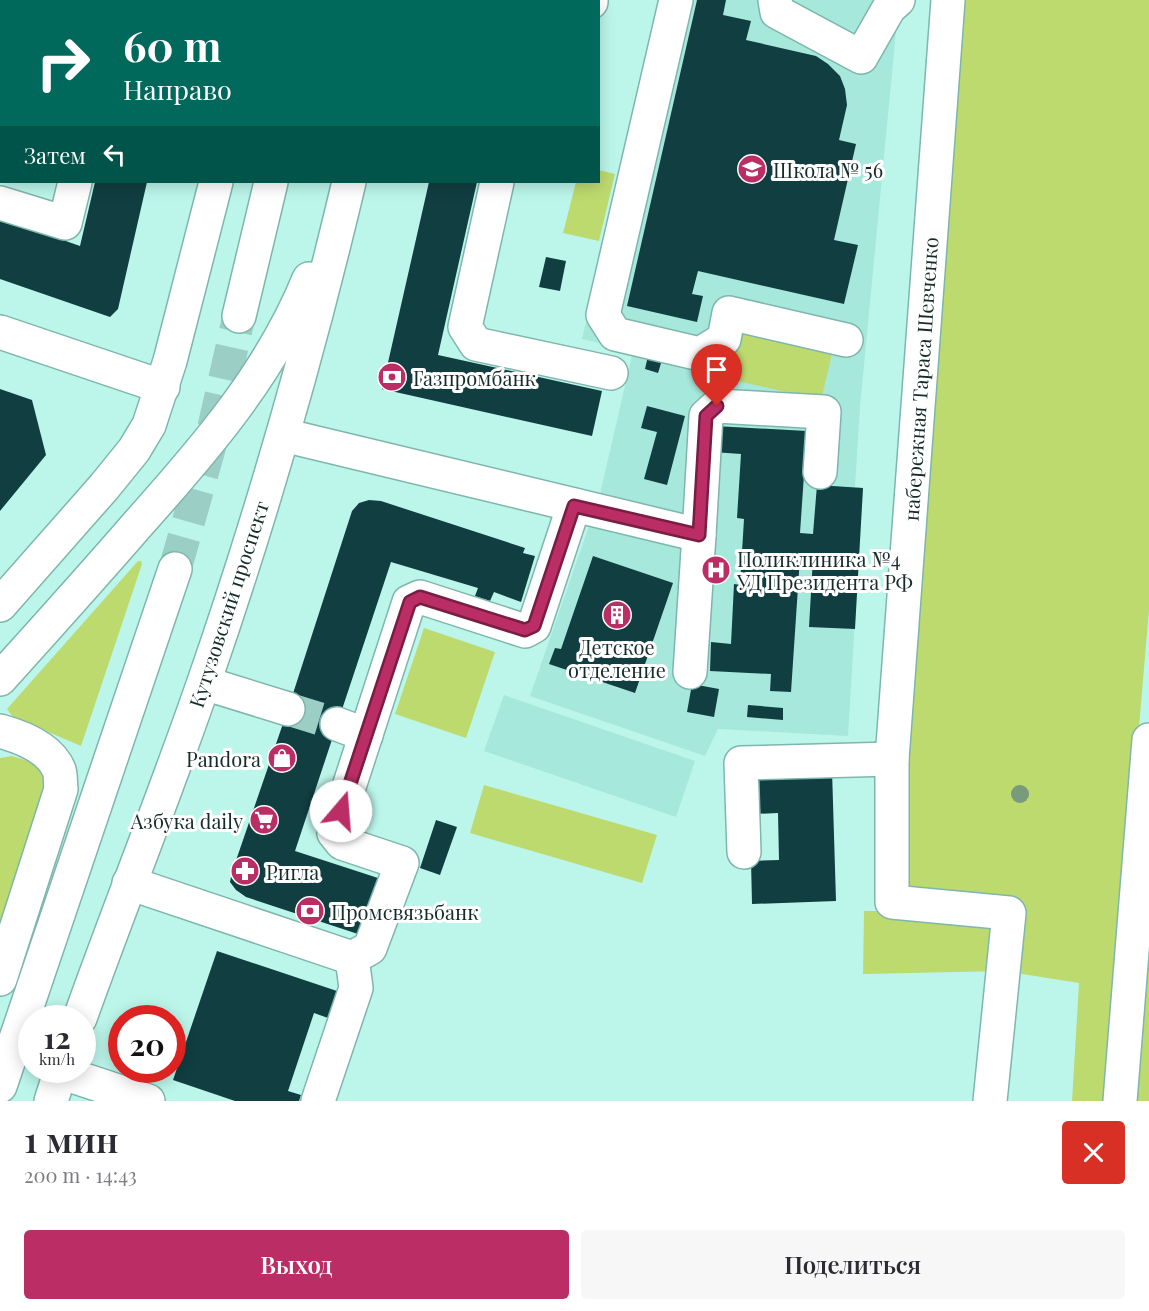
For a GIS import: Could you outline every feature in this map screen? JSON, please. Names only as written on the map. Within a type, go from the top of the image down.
[{"type":"main road","points":[[676,0],[603,315],[615,334],[700,354],[724,339],[729,314],[846,340]]},
{"type":"main road","points":[[775,0],[777,12],[861,57],[889,8],[898,0]]},
{"type":"main road","points":[[909,0],[948,2]]},
{"type":"main road","name":"набережная Тараса Шевченко","points":[[948,2],[892,759],[891,902],[1009,913],[990,1101]]},
{"type":"main road","points":[[0,203],[65,223],[75,183]]},
{"type":"main road","points":[[0,605],[104,487],[134,450],[148,425],[163,387],[216,183]]},
{"type":"main road","points":[[239,316],[271,183]]},
{"type":"main road","points":[[497,183],[465,327],[476,344],[611,373]]},
{"type":"main road","points":[[0,679],[194,462],[261,372],[296,312],[348,184]]},
{"type":"main road","name":"Кутузовский проспект","points":[[85,1005],[204,682],[283,435],[316,315],[348,184]]},
{"type":"main road","points":[[0,332],[163,387]]},
{"type":"main road","points":[[690,672],[706,416],[717,406],[824,412],[820,472]]},
{"type":"main road","points":[[283,435],[699,535]]},
{"type":"main road","points":[[129,882],[352,958],[370,948],[402,862],[342,843],[334,833],[352,729],[410,602],[420,597],[525,630],[534,626],[574,506]]},
{"type":"main road","points":[[0,1086],[175,569]]},
{"type":"main road","points":[[204,682],[288,709]]},
{"type":"main road","points":[[0,731],[43,749],[60,771],[61,789],[0,979]]},
{"type":"main road","points":[[1120,1101],[1149,740]]},
{"type":"main road","points":[[744,852],[741,763],[892,759]]},
{"type":"main road","points":[[318,1101],[356,988],[352,958]]},
{"type":"main road","points":[[66,1083],[148,1101]]},
{"type":"shaded area","points":[[660,0],[899,0],[860,407],[855,487],[863,488],[848,736],[718,729],[705,756],[530,696],[600,494],[633,351],[582,339]]},
{"type":"shaded area","points":[[504,695],[695,761],[676,817],[484,751]]},
{"type":"green space","points":[[961,0],[1149,0],[1149,610],[1107,1101],[1072,1101],[1079,983],[1003,971],[863,974],[864,911],[899,911],[902,760]]},
{"type":"green space","points":[[600,170],[615,174],[599,241],[563,233],[576,183],[600,183]]},
{"type":"green space","points":[[741,329],[833,350],[821,400],[729,379]]},
{"type":"green space","points":[[138,561],[142,564],[81,746],[13,717],[7,709]]},
{"type":"green space","points":[[424,628],[495,652],[466,738],[395,714]]},
{"type":"green space","points":[[12,756],[36,765],[48,787],[0,926],[0,758]]},
{"type":"green space","points":[[484,785],[657,835],[642,883],[470,833]]},
{"type":"green space","points":[[1149,874],[1149,1101],[1132,1101]]},
{"type":"building","points":[[697,0],[726,0],[723,15],[751,21],[746,40],[816,56],[840,76],[845,89],[847,105],[839,140],[856,144],[834,240],[858,245],[844,304],[698,271],[692,294],[703,296],[697,322],[627,306]]},
{"type":"building","points":[[95,183],[147,183],[118,309],[110,317],[0,279],[0,218],[80,246]]},
{"type":"building","points":[[429,183],[477,183],[438,355],[602,391],[592,436],[382,389]]},
{"type":"building","points":[[546,257],[566,261],[560,291],[539,287]]},
{"type":"building","points":[[648,356],[662,360],[658,373],[645,369]]},
{"type":"building","points":[[0,389],[32,400],[46,455],[0,511]]},
{"type":"building","points":[[647,406],[685,416],[667,485],[644,479],[657,432],[641,428]]},
{"type":"building","points":[[715,426],[807,431],[800,533],[813,534],[817,485],[863,488],[855,629],[809,627],[813,558],[800,557],[791,692],[770,691],[771,674],[710,671],[711,642],[731,644],[734,584],[740,585],[744,519],[737,518],[741,454],[713,452]]},
{"type":"building","points":[[369,500],[381,501],[525,548],[523,553],[535,556],[521,602],[494,592],[490,601],[475,596],[478,588],[391,562],[295,851],[378,878],[361,935],[246,897],[230,882],[352,511],[359,503]]},
{"type":"building","name":"Детское отделение","points":[[593,556],[673,583],[635,693],[549,664],[555,648],[561,649]]},
{"type":"building","points":[[692,684],[719,689],[714,717],[687,712]]},
{"type":"building","points":[[748,705],[783,708],[783,720],[747,717]]},
{"type":"building","points":[[832,770],[836,901],[752,904],[751,861],[779,860],[778,813],[754,814],[752,773]]},
{"type":"building","points":[[436,820],[457,827],[440,875],[420,868]]},
{"type":"building","points":[[217,951],[337,991],[328,1018],[314,1013],[288,1091],[301,1095],[299,1101],[235,1101],[182,1083],[186,1083],[186,1042]]},
{"type":"tunnel","points":[[175,569],[209,449],[239,316]]},
{"type":"tunnel","points":[[288,709],[337,724]]},
{"type":"place","name":"Школа № 56","points":[[752,169]]},
{"type":"place","name":"Газпромбанк","points":[[392,377]]},
{"type":"place","name":"Поликлиника №4 УД Президента РФ","points":[[716,570]]},
{"type":"place","name":"Детское отделение","points":[[617,615]]},
{"type":"place","name":"Pandora","points":[[282,758]]},
{"type":"place","name":"Азбука daily","points":[[264,820]]},
{"type":"place","name":"Ригла","points":[[245,871]]},
{"type":"place","name":"Промсвязьбанк","points":[[310,911]]},
{"type":"route","points":[[341,811],[410,602],[420,597],[525,630],[534,626],[574,506],[699,535],[706,416],[717,406]]}]
